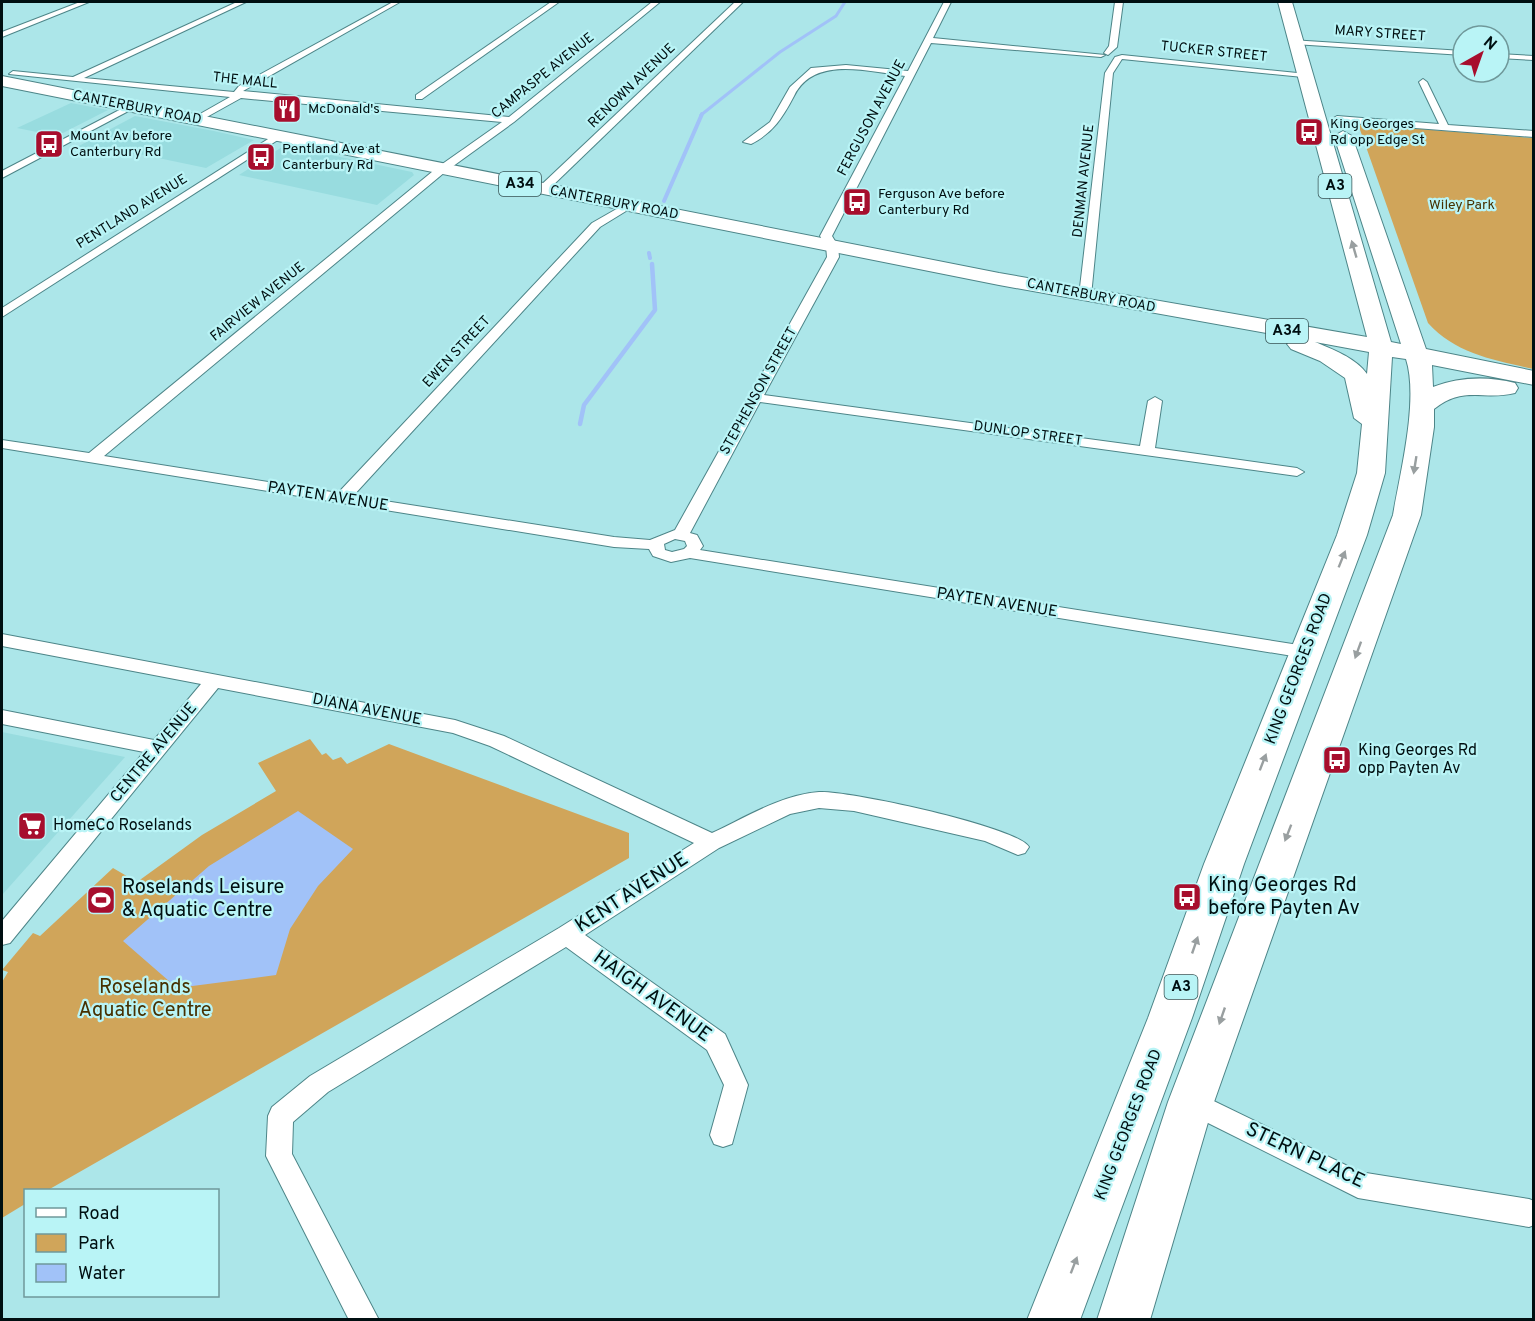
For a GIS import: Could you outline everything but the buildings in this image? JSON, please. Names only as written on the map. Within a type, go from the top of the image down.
[{"type":"highway","name":"KING GEORGES ROAD","points":[[1053,1320],[1170,1018],[1224,864],[1352,535],[1371,473],[1381,353],[1370,305],[1284,2]]},
{"type":"highway","points":[[1313,38],[1320,61]]},
{"type":"highway","name":"CANTERBURY ROAD","points":[[7,77],[196,120],[1381,353]]},
{"type":"highway","name":"A3","points":[[1123,1320],[1191,1102],[1265,895],[1407,515],[1421,428],[1418,359],[1334,109]]},
{"type":"highway","points":[[1192,315],[1320,327],[1341,326],[1357,318],[1370,305]]},
{"type":"highway","points":[[1402,309],[1447,348],[1501,371]]},
{"type":"highway","name":"CANTERBURY ROAD","points":[[1192,315],[1229,330],[1295,342],[1501,371],[1532,384]]},
{"type":"highway","points":[[1295,342],[1328,356],[1354,373],[1360,382],[1361,399],[1375,440]]},
{"type":"highway","name":"CANTERBURY ROAD","points":[[1418,359],[1532,384]]},
{"type":"highway","points":[[1421,406],[1449,389],[1465,386],[1532,384]]},
{"type":"street","points":[[2,35],[86,2]]},
{"type":"street","points":[[75,79],[242,2]]},
{"type":"street","points":[[196,120],[242,94],[238,90],[397,2]]},
{"type":"street","points":[[418,97],[555,2]]},
{"type":"street","name":"CAMPASPE AVENUE","points":[[444,169],[511,120],[656,2]]},
{"type":"street","name":"RENOWN AVENUE","points":[[543,189],[740,2]]},
{"type":"street","name":"FERGUSON AVENUE","points":[[832,246],[826,236],[948,2]]},
{"type":"street","name":"DENMAN AVENUE","points":[[1085,296],[1119,2]]},
{"type":"street","name":"MARY STREET","points":[[1294,42],[1313,38],[1451,52]]},
{"type":"street","name":"TUCKER STREET","points":[[929,40],[1303,74]]},
{"type":"street","points":[[1511,57],[1533,58]]},
{"type":"street","points":[[748,142],[765,134],[787,104],[789,95],[811,71],[830,67],[911,74]]},
{"type":"street","name":"THE MALL","points":[[7,77],[75,79],[511,120]]},
{"type":"street","points":[[1423,82],[1445,127]]},
{"type":"street","points":[[2,175],[132,107]]},
{"type":"street","points":[[1334,109],[1445,127],[1533,134]]},
{"type":"street","name":"PENTLAND AVENUE","points":[[2,313],[279,136]]},
{"type":"street","name":"FAIRVIEW AVENUE","points":[[92,458],[444,169]]},
{"type":"street","name":"EWEN STREET","points":[[340,499],[618,204]]},
{"type":"street","name":"EWEN STREET","points":[[596,225],[597,219],[618,204]]},
{"type":"street","name":"STEPHENSON STREET","points":[[681,534],[704,487],[758,398],[833,256],[832,246]]},
{"type":"street","name":"DUNLOP STREET","points":[[758,398],[1297,472]]},
{"type":"street","points":[[1147,450],[1155,401]]},
{"type":"street","name":"PAYTEN AVENUE","points":[[2,444],[614,542],[655,545],[659,553],[671,557],[690,553],[1305,652]]},
{"type":"street","points":[[655,545],[661,537],[681,534],[694,542],[690,553]]},
{"type":"street","name":"DIANA AVENUE","points":[[2,640],[455,727],[497,741],[712,842]]},
{"type":"street","name":"CENTRE AVENUE","points":[[2,936],[214,681]]},
{"type":"street","points":[[2,717],[156,748]]},
{"type":"street","name":"KENT AVENUE","points":[[365,1320],[279,1156],[281,1116],[319,1084],[567,935],[712,842],[786,807],[819,800],[854,803],[989,834],[1018,847]]},
{"type":"street","name":"HAIGH AVENUE","points":[[567,935],[716,1042],[736,1085],[723,1135]]},
{"type":"street","name":"STERN PLACE","points":[[1191,1102],[1358,1185],[1529,1214]]},
{"type":"shaded area","points":[[71,103],[108,110],[57,136],[17,128]]},
{"type":"shaded area","points":[[135,116],[254,140],[206,168],[144,155],[75,148]]},
{"type":"shaded area","points":[[288,146],[412,172],[414,175],[377,205],[239,175],[282,147]]},
{"type":"shaded area","name":"HomeCo Roselands","points":[[2,732],[125,757],[2,895]]},
{"type":"green space","name":"Wiley Park","points":[[1358,124],[1533,138],[1533,369],[1490,359],[1463,349],[1439,334],[1428,323]]},
{"type":"green space","name":"Roselands Aquatic Centre","points":[[310,739],[322,755],[326,753],[333,760],[341,757],[347,764],[389,744],[629,833],[629,858],[50,1189],[24,1189],[24,1205],[2,1218],[2,982],[8,972],[2,970],[33,933],[40,936],[113,868],[137,882],[202,835],[276,791],[258,763]]},
{"type":"water","points":[[298,811],[353,849],[318,886],[290,929],[276,975],[177,988],[123,941],[209,866]]},
{"type":"waterway","points":[[702,114],[780,52],[836,16],[845,2]]},
{"type":"waterway","points":[[664,201],[702,114]]},
{"type":"waterway","points":[[649,253],[650,258]]},
{"type":"waterway","points":[[580,424],[584,405],[655,310],[652,264]]},
{"type":"place","name":"McDonald's","points":[[287,109]]},
{"type":"place","name":"King Georges Rd opp Edge St","points":[[1309,132]]},
{"type":"place","name":"Mount Av before Canterbury Rd","points":[[49,144]]},
{"type":"place","name":"Pentland Ave at Canterbury Rd","points":[[261,157]]},
{"type":"place","name":"Ferguson Ave before Canterbury Rd","points":[[857,202]]},
{"type":"place","name":"King Georges Rd opp Payten Av","points":[[1337,760]]},
{"type":"place","name":"HomeCo Roselands","points":[[32,826]]},
{"type":"place","name":"King Georges Rd before Payten Av","points":[[1187,897]]},
{"type":"place","name":"Roselands Leisure & Aquatic Centre","points":[[101,900]]}]
